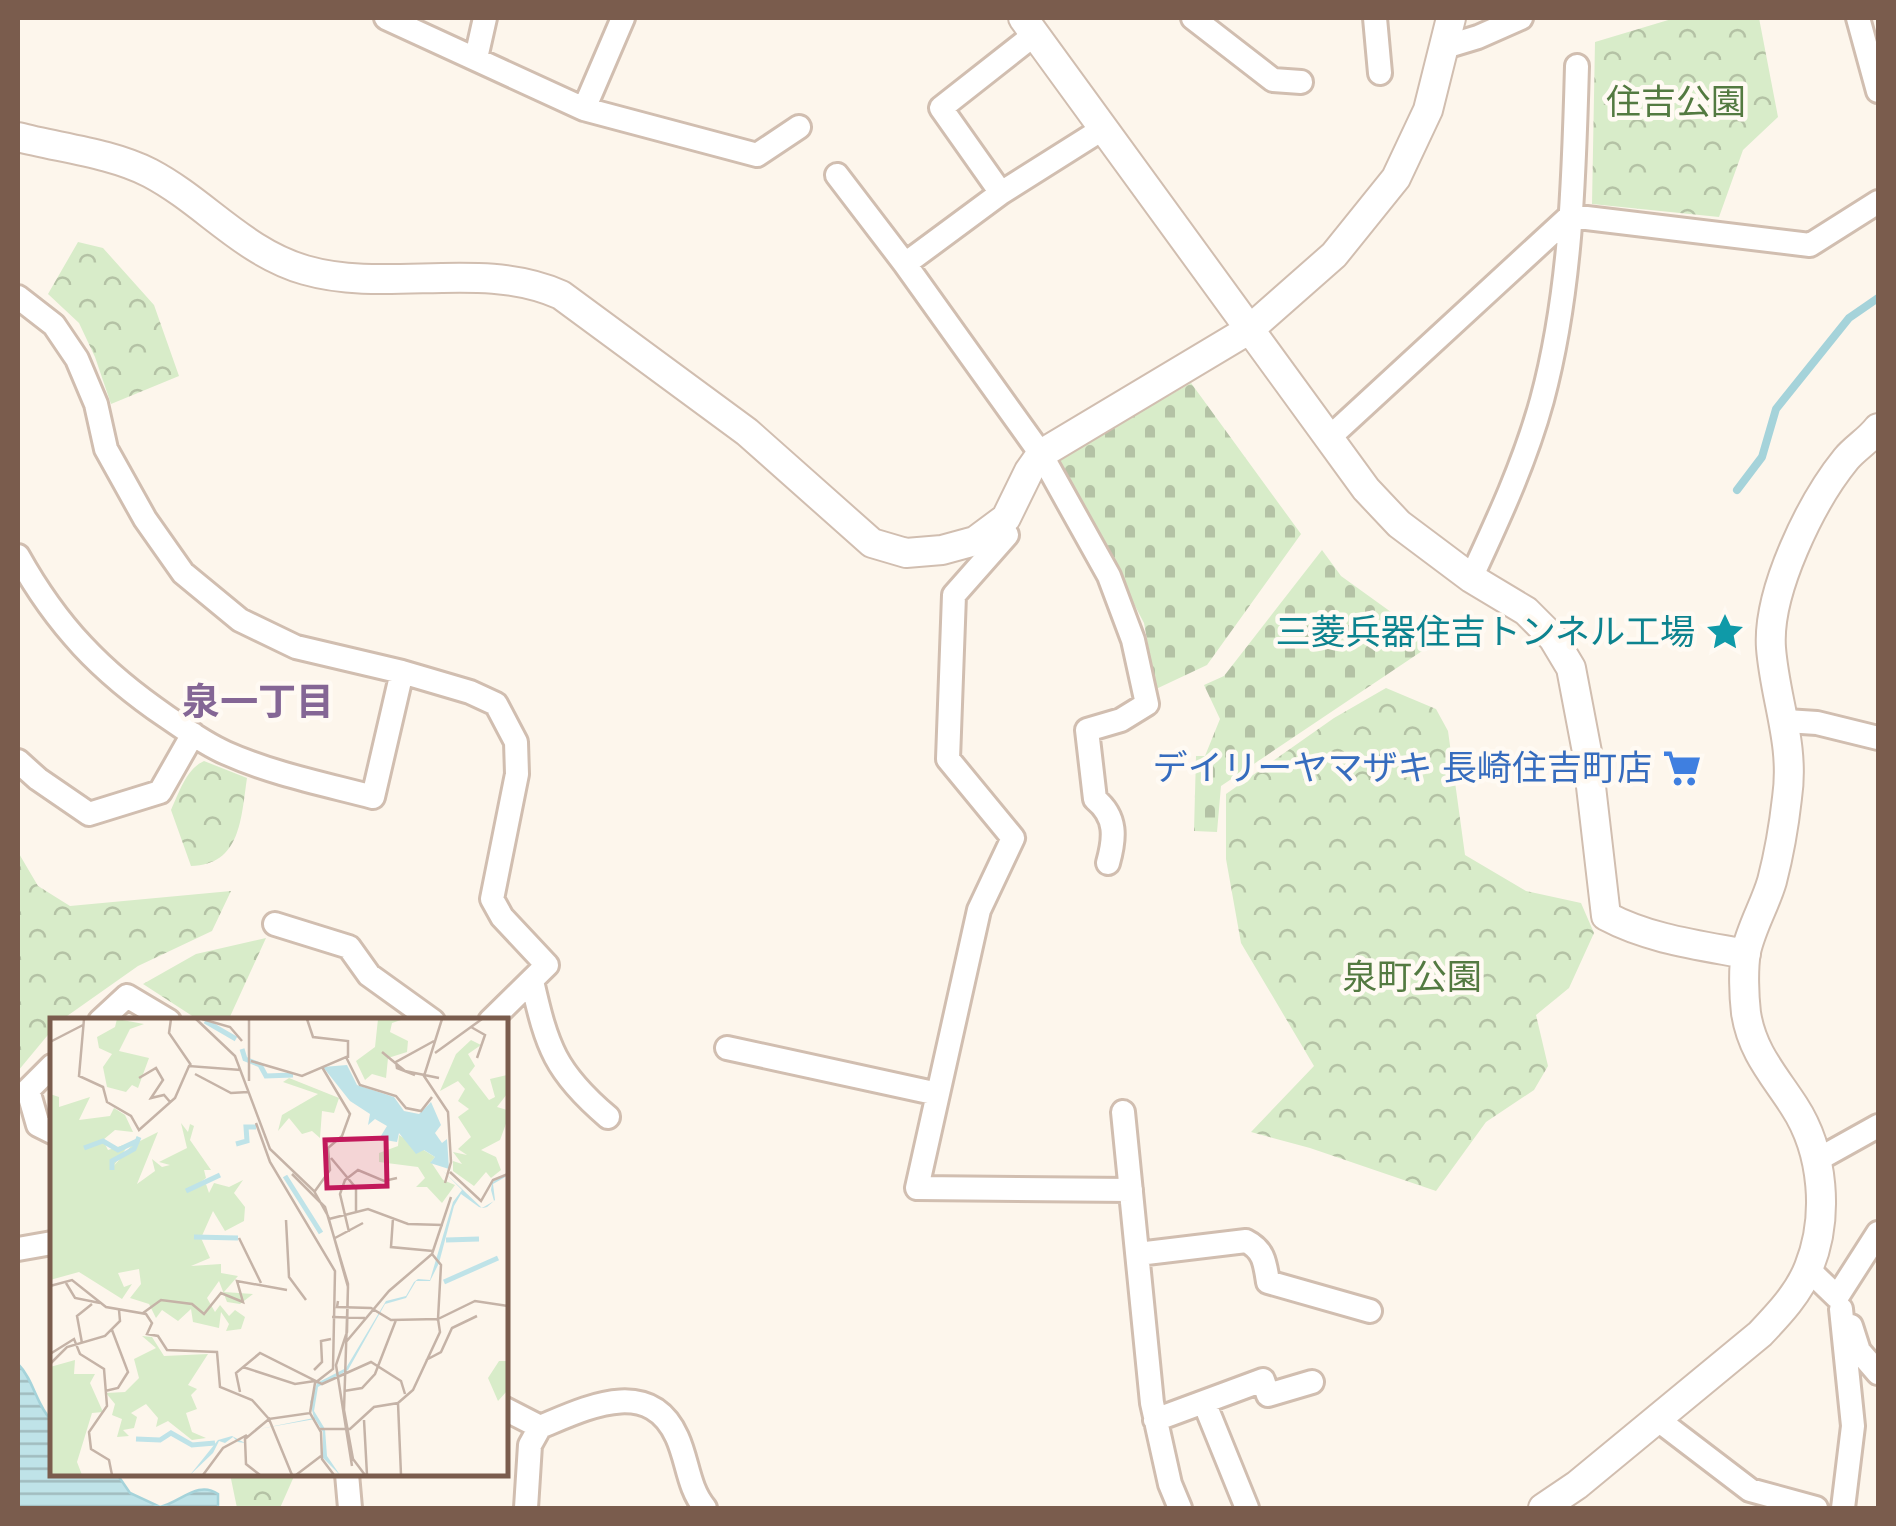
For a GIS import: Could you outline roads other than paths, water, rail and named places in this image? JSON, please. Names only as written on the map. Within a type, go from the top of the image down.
[{"type":"street","points":[[386,18],[584,109],[757,155],[799,127]]},
{"type":"street","points":[[476,58],[485,18]]},
{"type":"street","points":[[584,109],[624,18]]},
{"type":"street","points":[[1193,18],[1273,80],[1301,82]]},
{"type":"street","points":[[1375,18],[1380,73]]},
{"type":"street","points":[[18,138],[149,173],[253,249],[304,270],[346,278],[509,280],[538,284],[561,294],[747,432],[872,543],[906,554],[975,541],[1006,518],[1041,454],[1250,329],[1334,255],[1396,178],[1428,110],[1451,18]]},
{"type":"street","points":[[1445,47],[1521,18]]},
{"type":"street","points":[[1858,18],[1878,91]]},
{"type":"street","points":[[1001,193],[941,108],[1029,26],[1366,489],[1399,524],[1471,578],[1526,611],[1553,638],[1571,668],[1587,752],[1606,916],[1629,928],[1664,938],[1746,954]]},
{"type":"street","points":[[1471,578],[1508,496],[1542,402],[1557,327],[1570,216],[1577,66]]},
{"type":"street","points":[[905,264],[1001,193],[1104,128]]},
{"type":"street","points":[[836,175],[1041,454],[1108,576],[1133,640],[1148,704],[1122,720],[1088,730],[1095,799],[1104,806],[1116,834],[1108,862]]},
{"type":"street","points":[[1330,438],[1570,216],[1810,245],[1878,202]]},
{"type":"street","points":[[18,297],[54,325],[78,359],[96,404],[106,449],[145,519],[183,573],[240,620],[296,647],[402,672],[496,704],[516,742],[516,774],[492,899],[502,917],[547,966],[493,1018]]},
{"type":"street","points":[[1544,1508],[1577,1486],[1760,1334],[1783,1310],[1808,1270],[1819,1236],[1821,1188],[1817,1160],[1809,1133],[1754,1046],[1746,1012],[1746,954],[1772,881],[1788,798],[1786,721],[1771,646],[1776,604],[1808,521],[1846,459],[1878,428]]},
{"type":"street","points":[[1007,535],[954,595],[948,759],[1012,838],[980,910],[917,1188],[1132,1190]]},
{"type":"street","points":[[18,556],[41,598],[80,645],[123,687],[224,752],[280,773],[374,797],[402,672]]},
{"type":"street","points":[[1786,721],[1816,723],[1878,738]]},
{"type":"street","points":[[18,761],[38,780],[89,814],[160,792],[193,734]]},
{"type":"street","points":[[274,924],[349,947],[369,975],[429,1018]]},
{"type":"street","points":[[532,981],[546,1039],[574,1088],[608,1116]]},
{"type":"street","points":[[103,1018],[127,996],[164,1018]]},
{"type":"street","points":[[727,1048],[938,1094]]},
{"type":"street","points":[[50,1068],[28,1090],[38,1125],[50,1131]]},
{"type":"street","points":[[1124,1112],[1155,1420],[1170,1484],[1180,1508]]},
{"type":"street","points":[[1817,1160],[1878,1126]]},
{"type":"street","points":[[1843,1508],[1853,1426],[1839,1303],[1878,1233]]},
{"type":"street","points":[[1138,1254],[1246,1241],[1258,1247],[1268,1282],[1370,1311]]},
{"type":"street","points":[[18,1249],[50,1243]]},
{"type":"street","points":[[1808,1270],[1848,1316],[1860,1351],[1878,1374]]},
{"type":"street","points":[[1155,1420],[1263,1380],[1268,1395],[1312,1382]]},
{"type":"street","points":[[526,1508],[530,1445],[540,1427],[614,1400],[639,1402],[662,1416],[676,1434],[694,1496],[705,1508]]},
{"type":"street","points":[[1204,1402],[1248,1508]]},
{"type":"street","points":[[508,1411],[540,1427]]},
{"type":"street","points":[[1657,1419],[1750,1490],[1816,1508]]},
{"type":"street","points":[[347,1476],[350,1508]]},
{"type":"water","points":[[18,1364],[50,1418],[50,1476],[118,1476],[130,1493],[160,1507],[203,1489],[218,1494],[218,1508],[18,1508]]},
{"type":"waterway","points":[[1737,490],[1762,457],[1776,409],[1849,318],[1878,298]]},
{"type":"place","name":"三菱兵器住吉トンネル工場","points":[[1725,632]]},
{"type":"place","name":"デイリーヤマザキ 長崎住吉町店","points":[[1682,768]]},
{"type":"district","name":"泉一丁目","points":[[258,702]]},
{"type":"park label","name":"住吉公園","points":[[1676,102]]},
{"type":"park label","name":"泉町公園","points":[[1412,977]]}]
